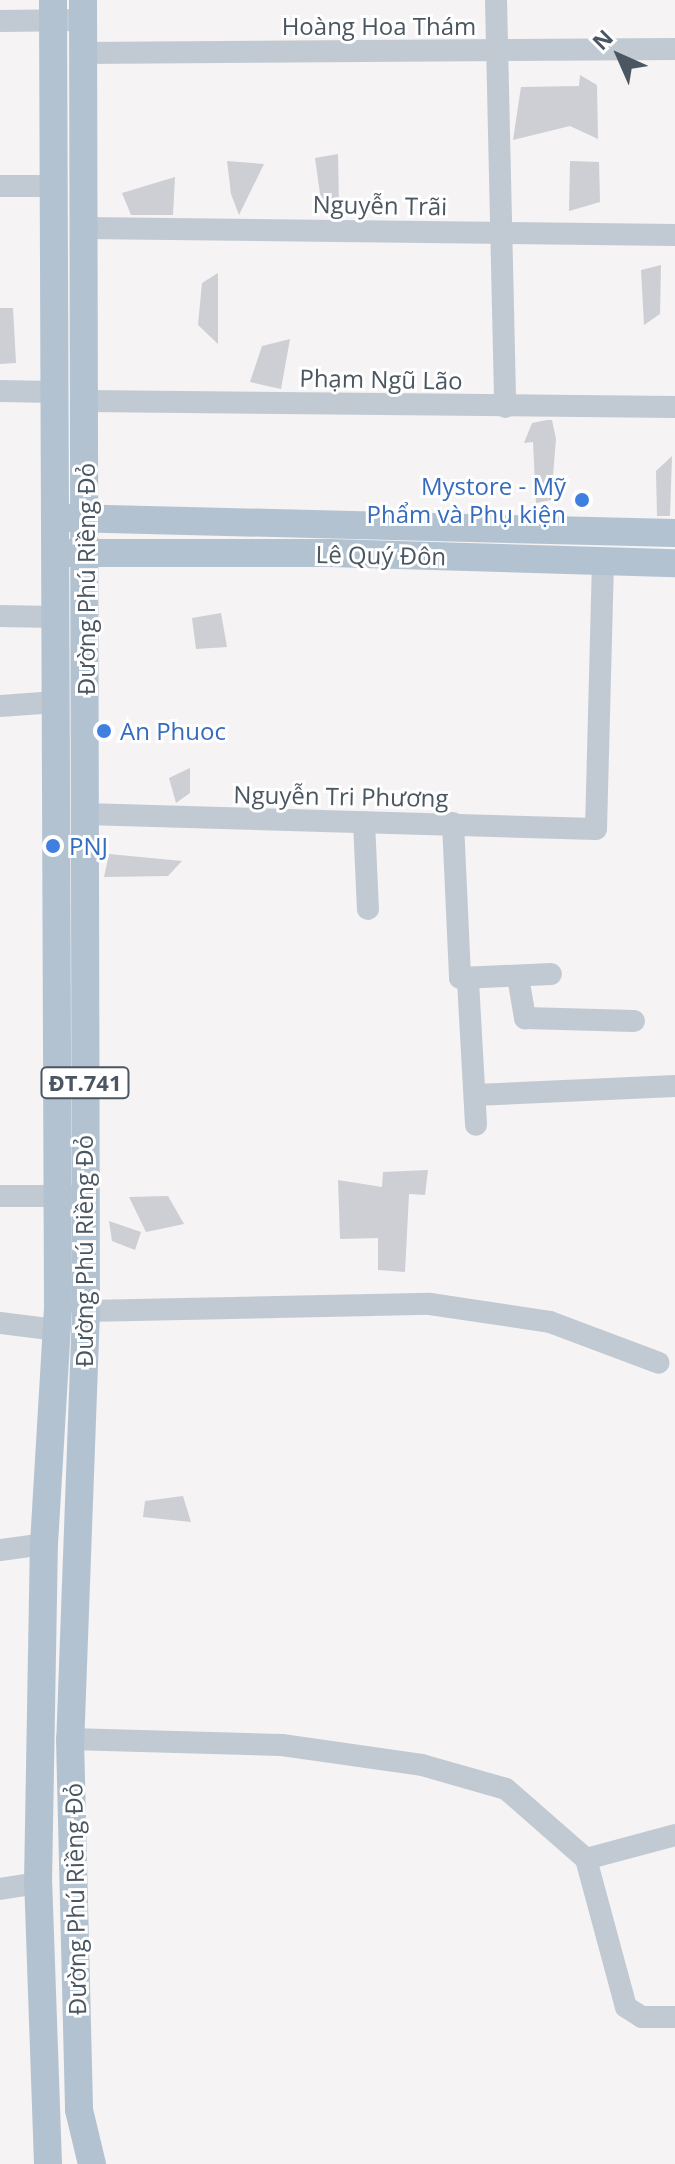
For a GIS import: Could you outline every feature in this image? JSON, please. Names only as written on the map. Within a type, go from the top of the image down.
[{"type":"main road","name":"Đường Phú Riềng Đỏ","points":[[53,10],[56,702],[70,1196],[86,1311],[70,1739],[79,2110],[92,2164]]},
{"type":"main road","name":"Đường Phú Riềng Đỏ","points":[[48,2164],[38,1883],[44,1544],[56,1330],[70,1196],[85,814],[87,401],[83,10]]},
{"type":"main road","name":"Lê Quý Đôn","points":[[56,517],[675,533]]},
{"type":"main road","name":"Lê Quý Đôn","points":[[56,554],[675,563]]},
{"type":"street","points":[[496,0],[505,407]]},
{"type":"street","points":[[0,21],[53,10],[83,10]]},
{"type":"street","name":"Hoàng Hoa Thám","points":[[83,53],[675,49]]},
{"type":"street","points":[[0,186],[53,186]]},
{"type":"street","name":"Nguyễn Trãi","points":[[84,228],[675,235]]},
{"type":"street","points":[[0,391],[55,392]]},
{"type":"street","name":"Phạm Ngũ Lão","points":[[87,401],[675,407]]},
{"type":"street","name":"Nguyễn Tri Phương","points":[[85,814],[596,829],[603,561]]},
{"type":"street","points":[[0,616],[55,617]]},
{"type":"street","points":[[0,706],[56,702]]},
{"type":"street","points":[[364,822],[368,909]]},
{"type":"street","points":[[453,823],[458,975],[468,981],[551,974]]},
{"type":"street","points":[[518,977],[525,1018],[634,1021]]},
{"type":"street","points":[[468,981],[476,1125]]},
{"type":"street","points":[[475,1095],[675,1086]]},
{"type":"street","points":[[0,1196],[70,1196]]},
{"type":"street","points":[[86,1311],[430,1304],[550,1322],[659,1363]]},
{"type":"street","points":[[0,1323],[56,1330]]},
{"type":"street","points":[[0,1550],[44,1544]]},
{"type":"street","points":[[70,1739],[282,1745],[422,1765],[506,1789],[586,1859],[626,2007],[642,2017],[675,2017]]},
{"type":"street","points":[[586,1859],[675,1835]]},
{"type":"street","points":[[0,1889],[38,1883]]},
{"type":"building","points":[[580,75],[597,85],[598,139],[570,126],[513,140],[521,87],[579,86]]},
{"type":"building","points":[[338,154],[339,206],[322,208],[315,158]]},
{"type":"building","points":[[227,161],[264,164],[239,215],[231,194]]},
{"type":"building","points":[[570,161],[599,162],[600,202],[569,211]]},
{"type":"building","points":[[175,177],[173,215],[131,215],[122,193]]},
{"type":"building","points":[[661,265],[660,314],[644,325],[641,270]]},
{"type":"building","points":[[218,273],[218,344],[198,325],[202,283]]},
{"type":"building","points":[[0,308],[13,308],[16,363],[0,364]]},
{"type":"building","points":[[290,339],[281,389],[250,382],[262,346]]},
{"type":"building","points":[[552,420],[556,439],[551,500],[536,503],[533,442],[524,443],[532,423]]},
{"type":"building","points":[[672,456],[670,516],[657,516],[656,471]]},
{"type":"building","points":[[221,613],[227,647],[196,649],[192,618]]},
{"type":"building","points":[[190,768],[190,793],[176,803],[169,778]]},
{"type":"building","points":[[109,854],[182,861],[168,876],[104,877]]},
{"type":"building","points":[[428,1170],[425,1195],[409,1194],[405,1272],[378,1270],[378,1238],[340,1239],[338,1180],[382,1187],[383,1172]]},
{"type":"building","points":[[168,1196],[184,1224],[146,1232],[129,1197]]},
{"type":"building","points":[[109,1221],[141,1232],[135,1250],[112,1241]]},
{"type":"building","points":[[183,1496],[191,1522],[143,1517],[145,1501]]},
{"type":"place","name":"Mystore - Mỹ Phẩm và Phụ kiện","points":[[582,500]]},
{"type":"place","name":"An Phuoc","points":[[104,731]]},
{"type":"place","name":"PNJ","points":[[53,846]]}]
